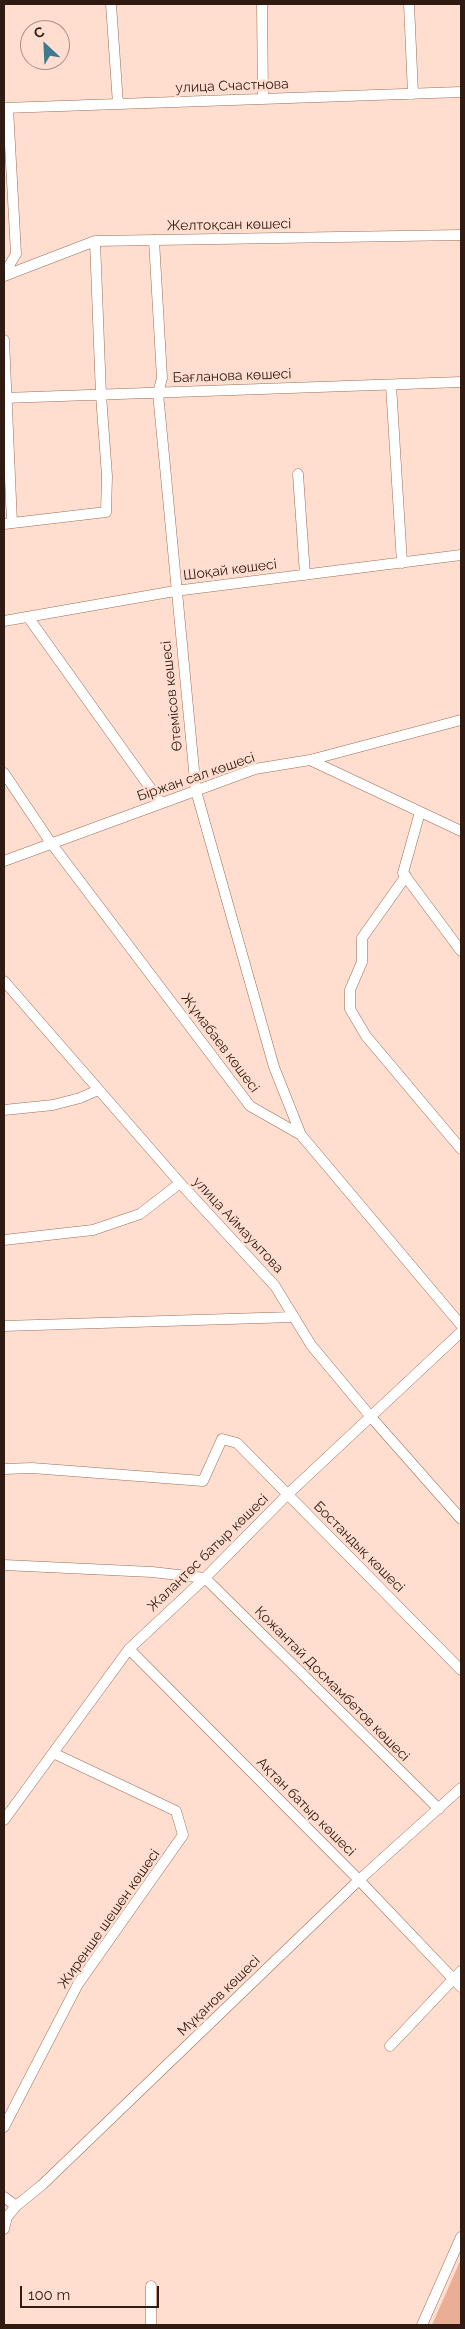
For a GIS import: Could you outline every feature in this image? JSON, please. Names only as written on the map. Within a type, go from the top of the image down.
[{"type":"street","points":[[111,4],[118,104]]},
{"type":"street","points":[[262,4],[264,99]]},
{"type":"street","points":[[409,4],[413,94]]},
{"type":"street","name":"улица Счастнова","points":[[6,108],[461,92]]},
{"type":"street","points":[[4,275],[16,254],[6,108]]},
{"type":"street","name":"Желтоқсан көшесі","points":[[4,275],[95,241],[461,235]]},
{"type":"street","name":"Өтемісов көшесі","points":[[154,240],[162,378],[158,393],[175,591],[196,791],[274,1067],[301,1135]]},
{"type":"street","points":[[4,340],[8,523],[106,512],[107,476],[101,395],[95,241]]},
{"type":"street","name":"Бағланова көшесі","points":[[5,398],[461,382]]},
{"type":"street","points":[[391,385],[402,563]]},
{"type":"street","points":[[298,474],[305,575]]},
{"type":"street","name":"Шоқай көшесі","points":[[4,621],[175,591],[461,555]]},
{"type":"street","points":[[28,617],[161,804]]},
{"type":"street","name":"Біржан сал көшесі","points":[[4,861],[255,769],[310,760],[461,720]]},
{"type":"street","points":[[310,760],[461,831]]},
{"type":"street","name":"Жұмабаев көшесі","points":[[4,773],[51,843],[250,1106],[301,1135],[461,1325]]},
{"type":"street","points":[[420,812],[404,873],[461,951]]},
{"type":"street","points":[[406,876],[362,938],[362,962],[350,990],[350,1009],[366,1036],[461,1149]]},
{"type":"street","name":"улица Аймауытова","points":[[4,980],[180,1183],[275,1286],[311,1345],[371,1417],[461,1519]]},
{"type":"street","points":[[4,1110],[53,1105],[80,1098],[98,1090]]},
{"type":"street","points":[[4,1240],[93,1230],[140,1214],[180,1183]]},
{"type":"street","points":[[4,1326],[293,1317]]},
{"type":"street","name":"Жалаңтөс батыр көшесі","points":[[4,1820],[129,1649],[205,1578],[287,1495],[461,1332]]},
{"type":"street","name":"Бостандық көшесі","points":[[4,1469],[32,1468],[203,1481],[222,1439],[237,1443],[461,1670]]},
{"type":"street","points":[[4,1565],[152,1572],[205,1578]]},
{"type":"street","name":"Қожантай Досмамбетов көшесі","points":[[205,1578],[438,1809]]},
{"type":"street","name":"Ақтан батыр көшесі","points":[[129,1649],[359,1880],[461,1987]]},
{"type":"street","name":"Жиренше шешен көшесі","points":[[4,2127],[78,1984],[183,1835],[176,1811],[53,1753]]},
{"type":"street","name":"Мұқанов көшесі","points":[[4,2229],[8,2217],[16,2206],[42,2185],[359,1880],[461,1788]]},
{"type":"street","points":[[390,2046],[461,1971]]},
{"type":"street","points":[[4,2197],[16,2206]]},
{"type":"street","points":[[422,2325],[461,2238]]},
{"type":"street","points":[[151,2286],[151,2325]]},
{"type":"shaded area","points":[[461,2259],[461,2325],[432,2325]]}]
